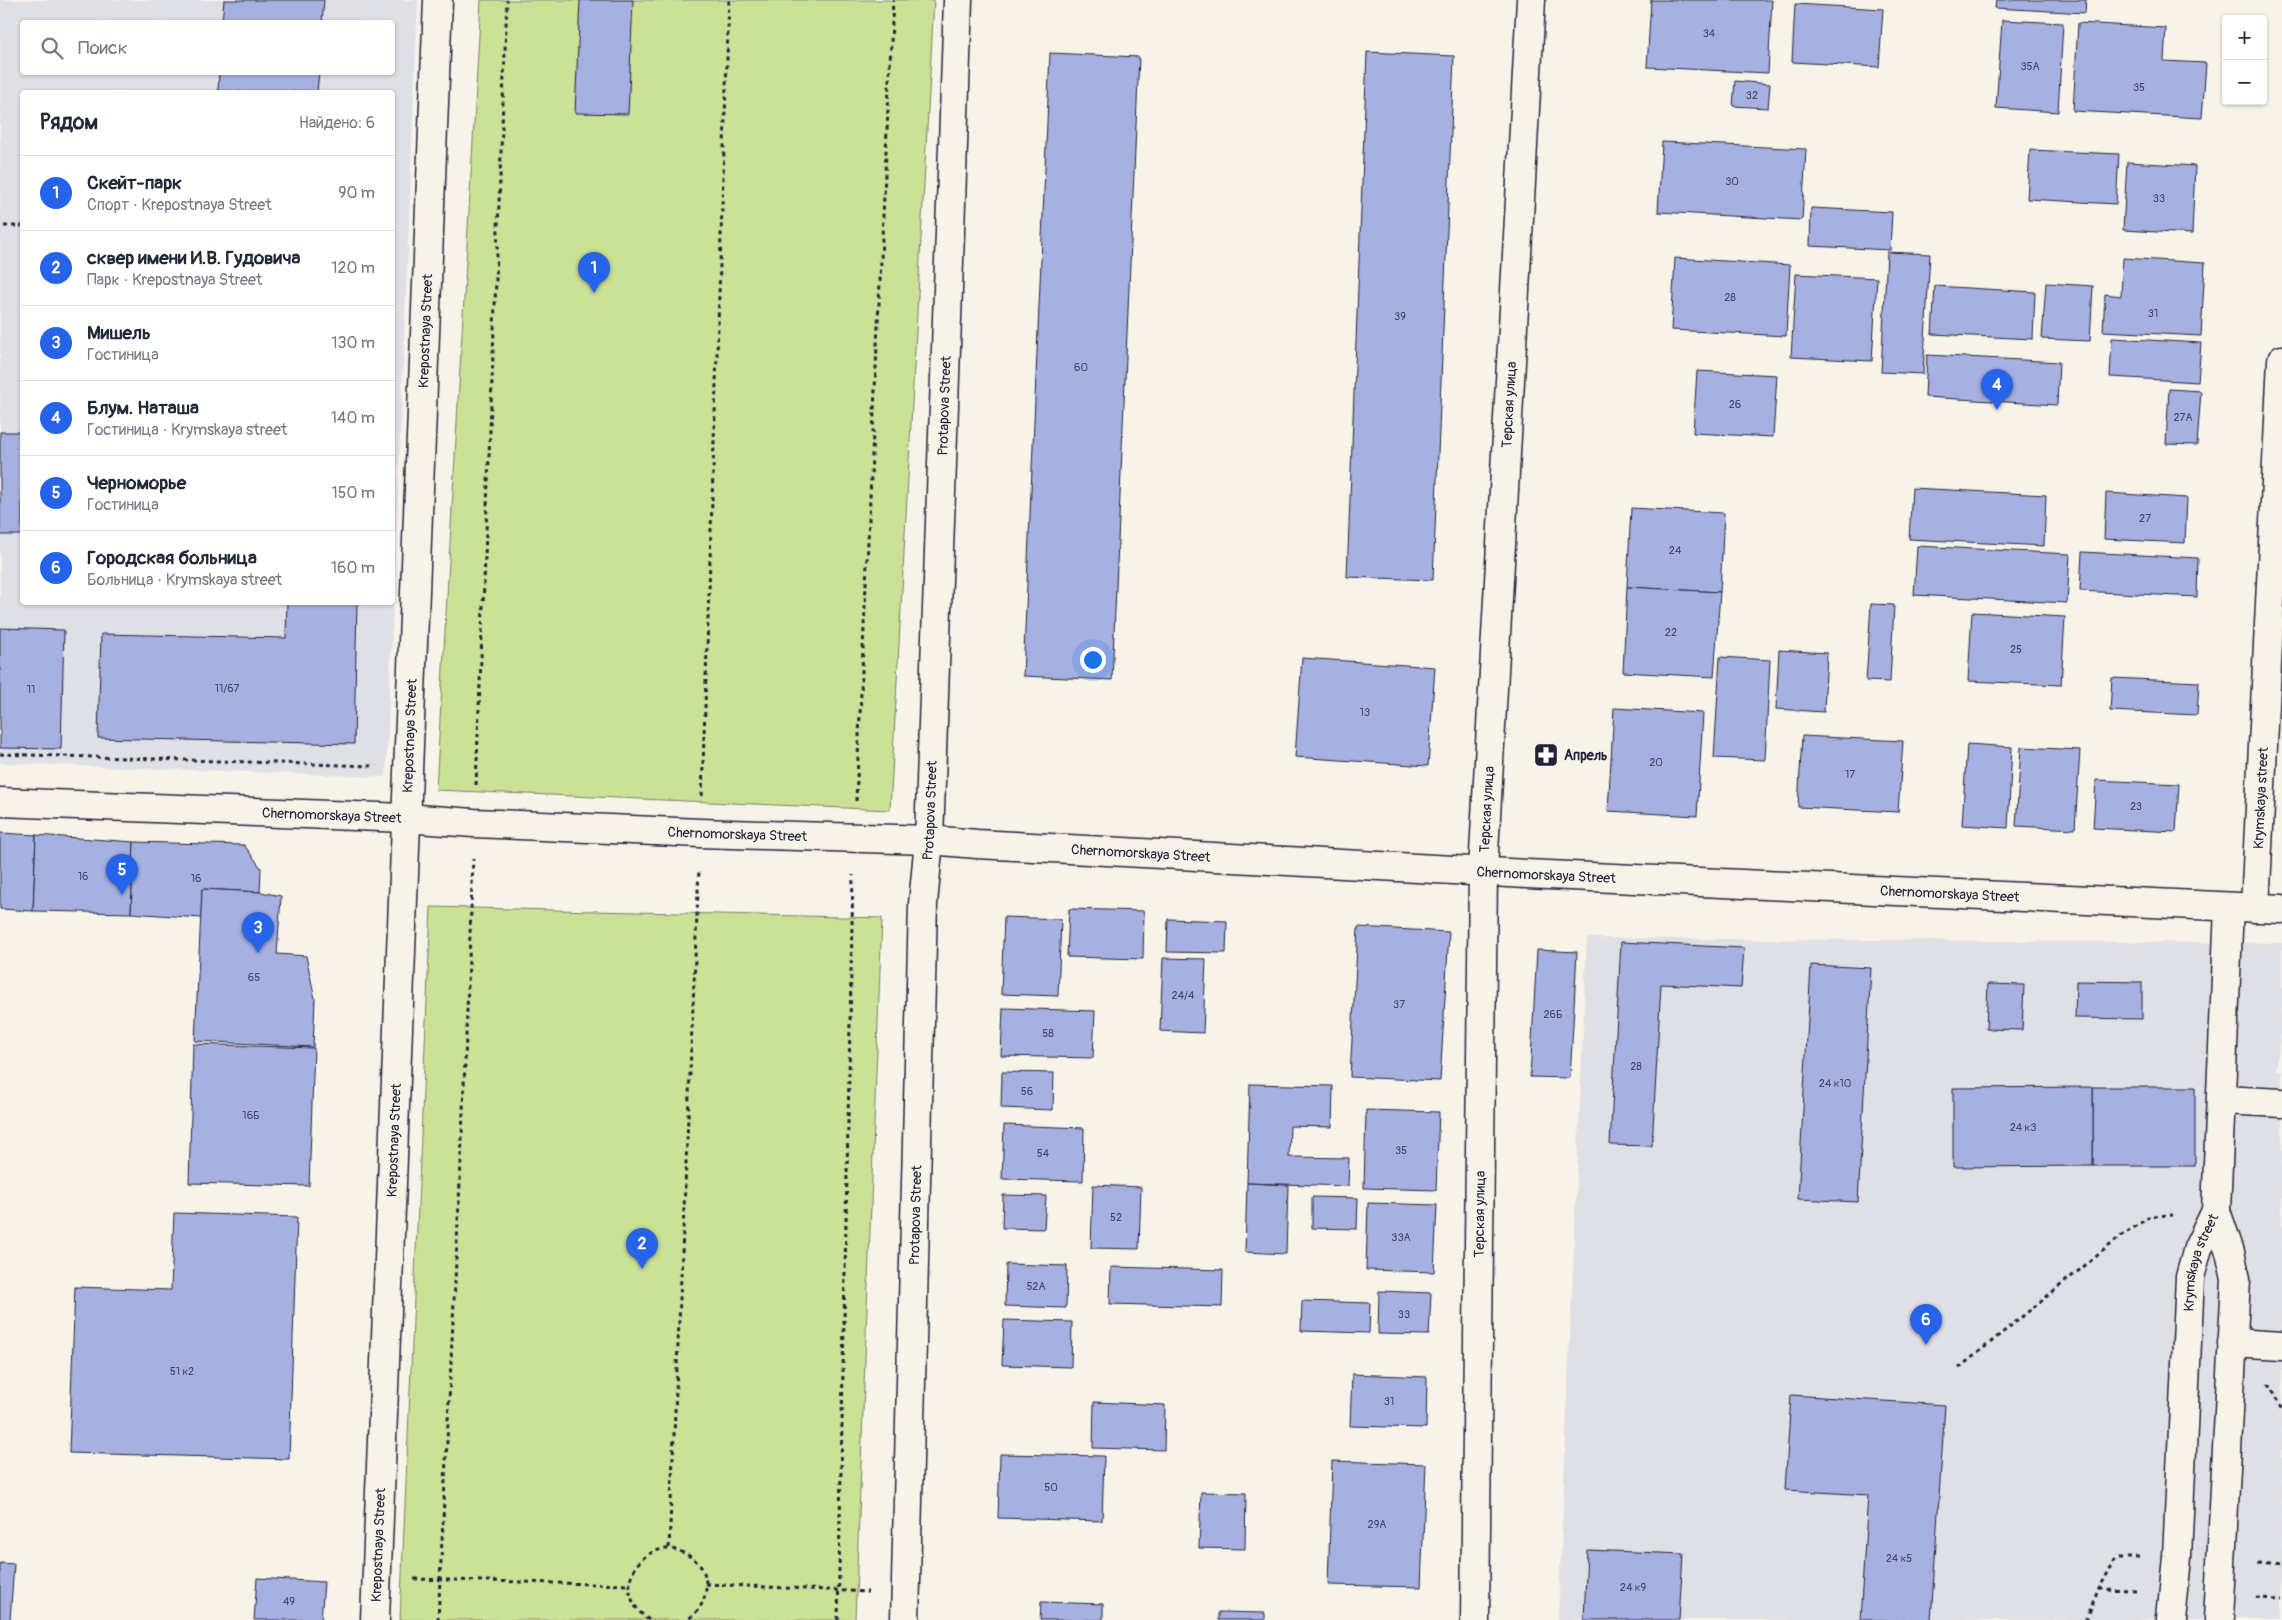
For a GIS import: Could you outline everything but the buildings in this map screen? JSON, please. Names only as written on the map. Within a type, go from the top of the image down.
[{"type":"street","name":"Krepostnaya Street","points":[[375,1620],[438,0]]},
{"type":"street","name":"Protapova Street","points":[[905,1620],[923,904],[929,840],[958,0]]},
{"type":"street","name":"Терская улица","points":[[1475,1620],[1483,872],[1531,0]]},
{"type":"street","name":"Krymskaya street","points":[[2171,1620],[2177,1557],[2190,1277],[2198,1248],[2216,1211],[2222,1100],[2242,907],[2282,360]]},
{"type":"street","name":"Chernomorskaya Street","points":[[0,802],[405,818],[474,824],[929,840],[1483,872],[2282,909]]},
{"type":"street","points":[[2222,1100],[2282,1103]]},
{"type":"street","points":[[2216,1211],[2230,1252],[2236,1279],[2223,1560],[2218,1620]]},
{"type":"street","points":[[2232,1342],[2282,1346]]},
{"type":"path","points":[[669,1548],[700,833],[730,0]]},
{"type":"path","points":[[4,226],[20,226]]},
{"type":"path","points":[[0,754],[377,766]]},
{"type":"path","points":[[1959,1368],[2120,1237],[2151,1216],[2216,1211]]},
{"type":"path","points":[[649,1620],[638,1612],[631,1600],[629,1585],[634,1569],[648,1554],[669,1548],[683,1552],[698,1562],[704,1572],[706,1584],[705,1600],[694,1616],[687,1620]]},
{"type":"path","points":[[376,1578],[629,1585]]},
{"type":"path","points":[[706,1584],[906,1593]]},
{"type":"shaded area","points":[[0,0],[418,0],[395,558],[395,90],[20,90],[20,605],[393,605],[386,777],[0,763]]},
{"type":"shaded area","points":[[1587,938],[2282,943],[2282,1023],[2276,1070],[2282,1071],[2282,1620],[1558,1620]]},
{"type":"green space","points":[[481,0],[934,0],[890,810],[436,790]]},
{"type":"green space","points":[[431,907],[882,918],[855,1620],[400,1620]]},
{"type":"place","name":"Скейт-парк","points":[[594,293]]},
{"type":"place","name":"Блум. Наташа","points":[[1997,410]]},
{"type":"place","name":"Апрель","points":[[1546,755]]},
{"type":"place","name":"Черноморье","points":[[122,895]]},
{"type":"place","name":"Мишель","points":[[258,953]]},
{"type":"place","name":"сквер имени И.В. Гудовича","points":[[642,1269]]},
{"type":"place","name":"Городская больница","points":[[1926,1345]]}]
